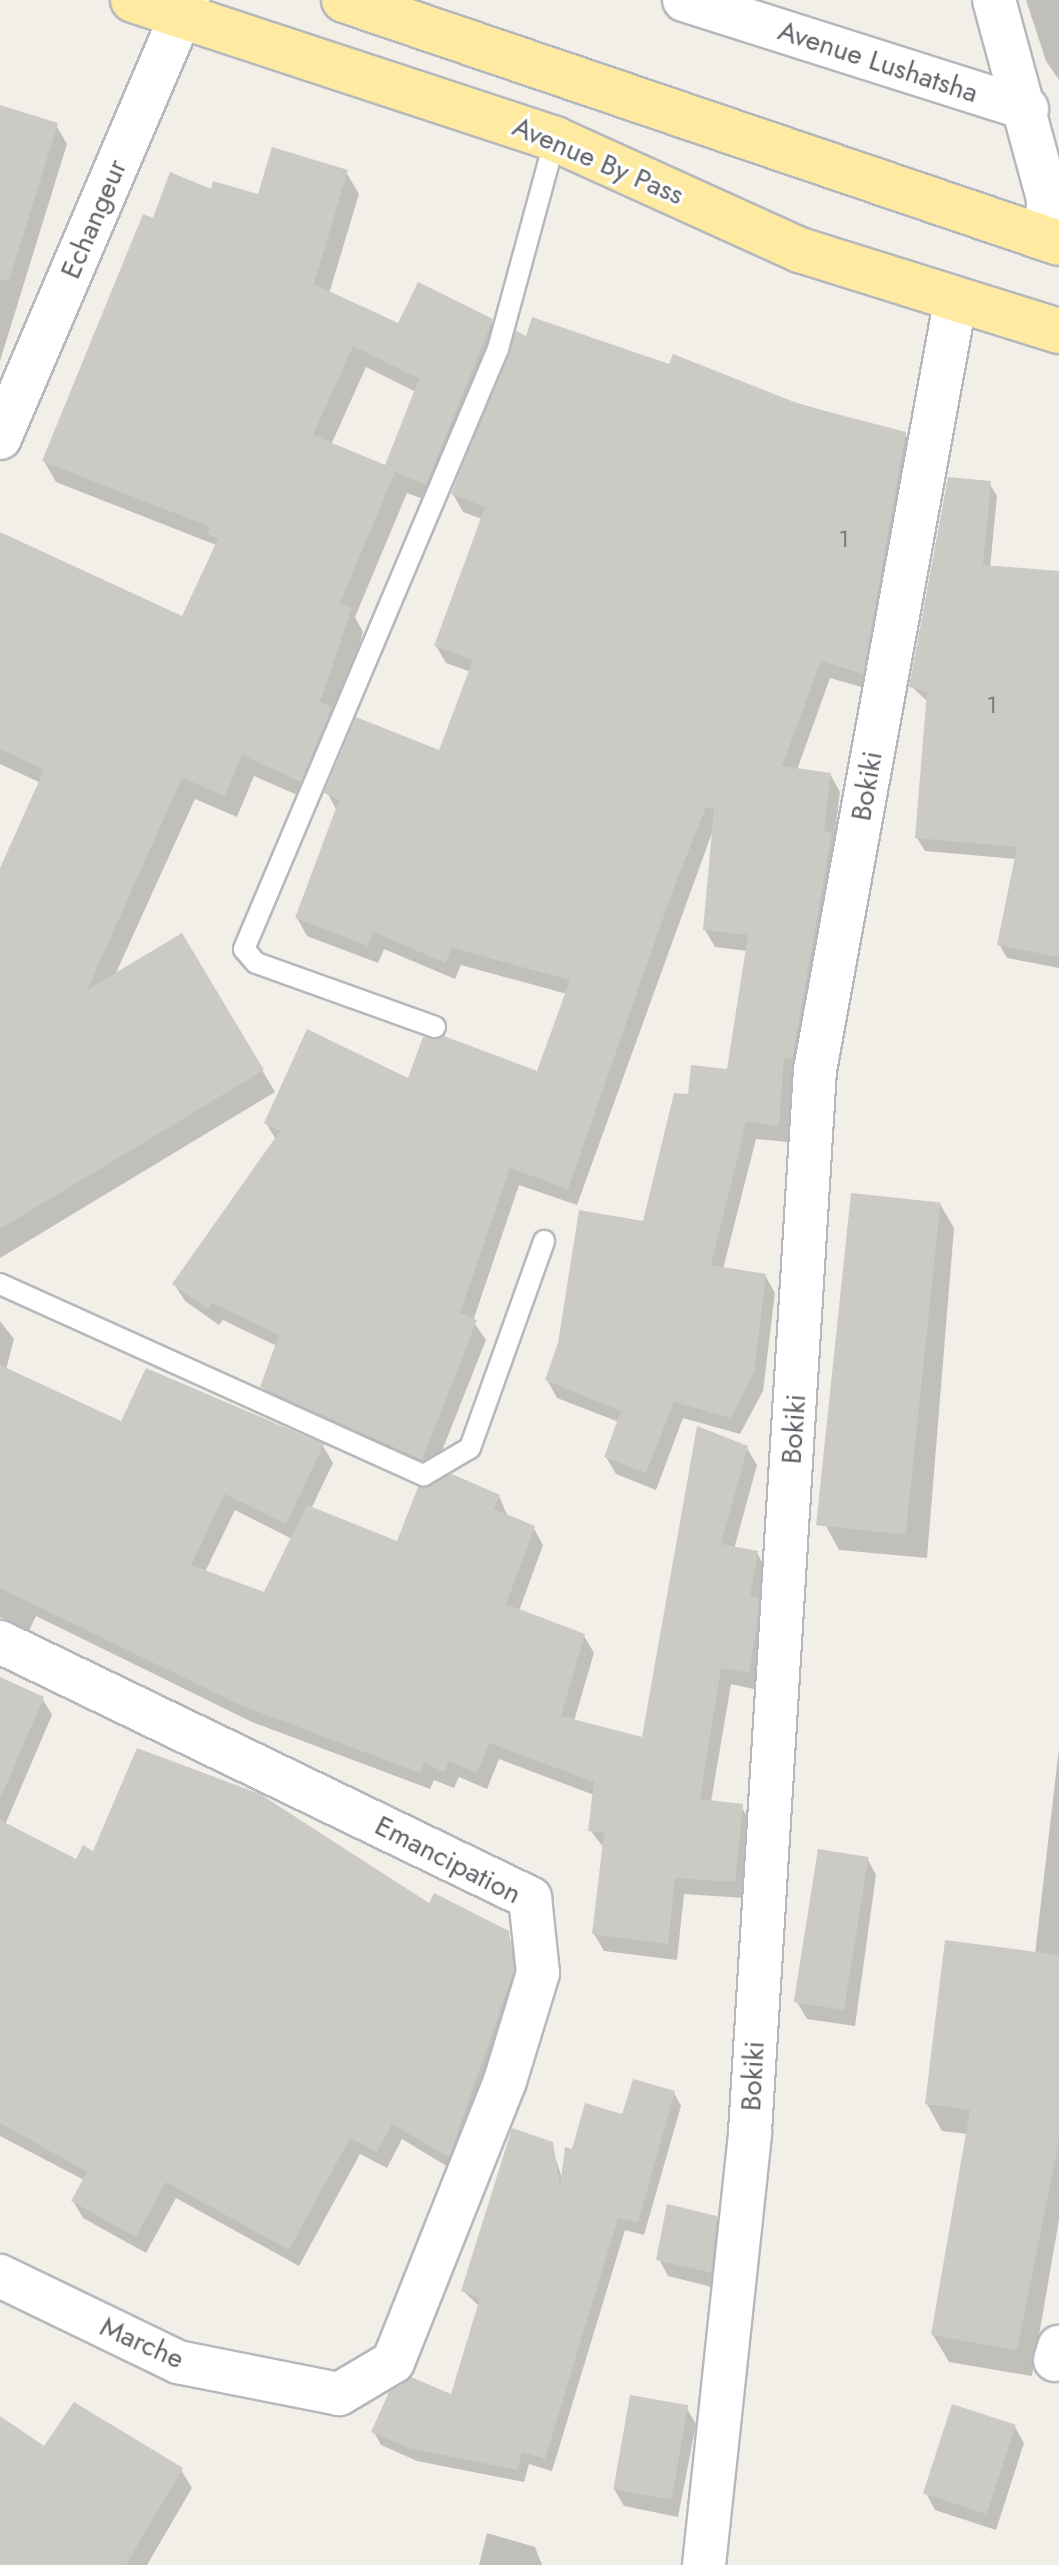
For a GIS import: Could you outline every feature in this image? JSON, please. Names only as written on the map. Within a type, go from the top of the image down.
[{"type":"highway","name":"Avenue By Pass","points":[[133,0],[185,7],[555,139],[800,250],[955,303],[1059,331]]},
{"type":"highway","points":[[344,0],[1053,241]]},
{"type":"street","name":"Avenue Lushatsha","points":[[684,0],[1027,109]]},
{"type":"street","points":[[994,0],[1027,109],[1048,199],[1053,241]]},
{"type":"street","name":"Echangeur","points":[[0,438],[185,7]]},
{"type":"street","name":"Bokiki","points":[[704,2565],[750,2132],[815,1070],[955,303]]},
{"type":"street","name":"Emancipation","points":[[0,1642],[530,1898],[538,1973],[505,2081],[393,2362],[339,2394]]},
{"type":"street","name":"Marche","points":[[0,2276],[178,2362],[339,2394]]},
{"type":"lane","points":[[435,1027],[256,963],[244,949],[498,349],[555,139]]},
{"type":"lane","points":[[0,1284],[424,1475],[470,1448],[544,1241]]},
{"type":"building","points":[[0,105],[58,123],[9,281],[0,280]]},
{"type":"building","points":[[272,147],[348,170],[314,284],[398,323],[418,282],[493,319],[426,485],[395,472],[340,603],[352,608],[320,702],[332,707],[301,782],[242,755],[225,796],[182,778],[87,990],[182,933],[264,1070],[0,1229],[0,868],[44,770],[0,749],[0,532],[182,616],[218,539],[207,534],[210,527],[42,461],[143,214],[153,218],[170,172],[211,189],[213,181],[258,194]],"holes":[[[353,346],[419,379],[385,465],[313,435]]]},
{"type":"building","points":[[532,317],[669,364],[673,354],[802,405],[906,432],[863,674],[821,661],[782,766],[831,773],[824,832],[832,833],[792,1060],[784,1058],[779,1126],[746,1122],[711,1265],[766,1274],[754,1372],[731,1418],[674,1402],[646,1473],[604,1457],[621,1411],[545,1380],[558,1343],[579,1210],[643,1221],[674,1093],[688,1094],[691,1065],[727,1069],[748,935],[703,930],[714,809],[706,807],[673,890],[568,1189],[510,1168],[460,1313],[477,1320],[422,1460],[260,1387],[279,1335],[212,1303],[208,1309],[172,1284],[280,1131],[264,1123],[307,1029],[408,1078],[423,1037],[444,1036],[537,1071],[570,980],[452,948],[445,963],[374,932],[368,946],[295,918],[339,800],[324,793],[356,717],[439,750],[473,660],[434,646],[485,507],[451,494],[516,331],[526,336]]},
{"type":"building","points":[[948,477],[991,481],[983,565],[1059,571],[1059,957],[997,945],[1017,847],[915,838],[927,692],[909,687]]},
{"type":"building","points":[[851,1193],[941,1202],[906,1535],[816,1525]]},
{"type":"building","points":[[0,1365],[121,1421],[146,1368],[324,1444],[286,1524],[225,1494],[191,1565],[264,1592],[307,1505],[397,1541],[418,1487],[452,1474],[500,1495],[494,1509],[535,1526],[506,1604],[585,1634],[561,1716],[642,1737],[697,1426],[748,1446],[721,1544],[758,1551],[750,1597],[759,1598],[757,1626],[749,1673],[721,1668],[700,1799],[743,1804],[735,1882],[675,1878],[668,1944],[592,1934],[604,1833],[588,1831],[594,1782],[489,1743],[477,1773],[449,1761],[444,1772],[424,1763],[420,1773],[240,1705],[0,1588]]},
{"type":"building","points":[[0,1677],[44,1697],[0,1799]]},
{"type":"building","points":[[137,1748],[260,1794],[429,1903],[434,1893],[509,1931],[514,1971],[449,2157],[392,2124],[377,2152],[350,2138],[289,2250],[166,2182],[136,2237],[71,2201],[87,2172],[0,2123],[0,1820],[76,1859],[83,1845],[93,1851]]},
{"type":"building","points":[[818,1849],[868,1857],[844,2010],[794,2002]]},
{"type":"building","points":[[945,1940],[1059,1955],[1059,2140],[1017,2350],[931,2335],[970,2110],[925,2104]]},
{"type":"building","points":[[633,2079],[675,2091],[638,2223],[618,2218],[545,2459],[522,2452],[517,2470],[408,2448],[371,2432],[389,2392],[411,2377],[451,2394],[480,2298],[461,2291],[512,2128],[553,2142],[560,2188],[565,2147],[572,2149],[585,2103],[622,2114]]},
{"type":"building","points":[[667,2204],[717,2216],[711,2273],[656,2260]]},
{"type":"building","points":[[630,2395],[688,2405],[671,2500],[613,2490]]},
{"type":"building","points":[[74,2402],[183,2468],[126,2565],[0,2565],[0,2416],[44,2446]]},
{"type":"building","points":[[952,2404],[1016,2425],[987,2514],[923,2493]]}]
